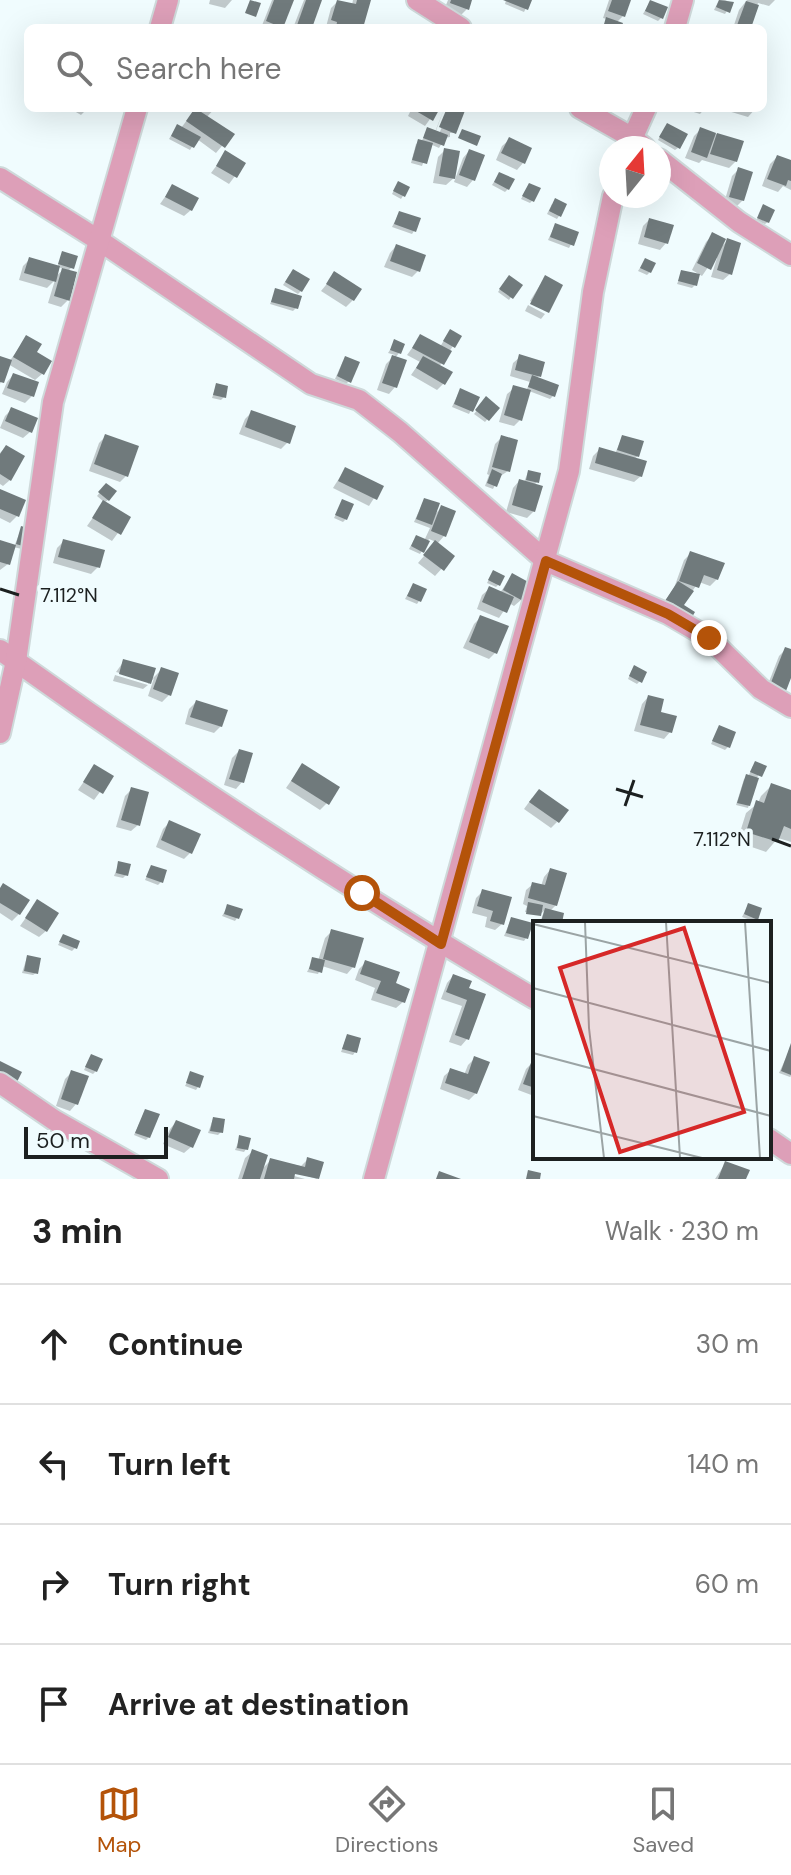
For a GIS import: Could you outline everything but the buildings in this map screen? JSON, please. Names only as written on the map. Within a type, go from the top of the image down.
[{"type":"street","points":[[161,24],[168,0]]},
{"type":"street","points":[[417,0],[455,24]]},
{"type":"street","points":[[676,24],[683,0]]},
{"type":"street","points":[[0,733],[8,656],[53,402],[136,112]]},
{"type":"street","points":[[586,112],[623,136]]},
{"type":"street","points":[[637,136],[645,112]]},
{"type":"street","points":[[671,168],[739,222],[791,255]]},
{"type":"street","points":[[0,178],[100,241],[311,384],[359,400],[400,432],[546,561],[668,614],[709,638],[761,689],[791,707]]},
{"type":"street","points":[[374,1179],[569,471],[593,292],[610,208]]},
{"type":"street","points":[[8,656],[127,741],[441,944],[533,998]]},
{"type":"street","points":[[0,1083],[54,1120],[158,1179]]},
{"type":"street","points":[[771,1140],[791,1154]]},
{"type":"route","points":[[362,893],[441,944],[546,561],[668,614],[709,638]]}]
